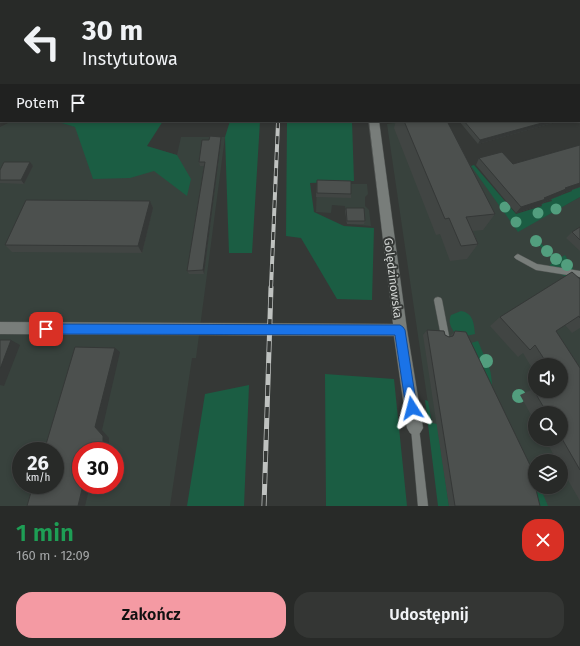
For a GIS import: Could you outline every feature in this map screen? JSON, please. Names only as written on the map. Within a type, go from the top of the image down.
[{"type":"street","name":"Golędzinowska","points":[[374,122],[400,330],[415,428]]},
{"type":"street","points":[[0,328],[400,330]]},
{"type":"lane","points":[[518,257],[536,267],[580,274]]},
{"type":"lane","points":[[438,300],[445,336]]},
{"type":"lane","name":"Golędzinowska","points":[[415,428],[423,506]]},
{"type":"shaded area","points":[[10,122],[59,122],[177,155],[181,137],[225,137],[196,358],[192,358],[170,506],[0,506],[0,127]]},
{"type":"shaded area","points":[[401,122],[440,122],[518,231],[580,197],[580,506],[443,506],[387,124]]},
{"type":"shaded area","points":[[317,184],[367,184],[368,194],[365,197],[365,206],[369,210],[371,226],[347,224],[345,206],[332,205],[331,213],[316,212]]},
{"type":"green space","points":[[58,122],[162,122],[147,146],[177,155],[191,179],[187,196],[154,171],[130,178],[93,179],[75,127]]},
{"type":"green space","points":[[230,122],[260,122],[252,253],[229,253],[225,137]]},
{"type":"green space","points":[[287,122],[352,122],[354,181],[310,183],[314,212],[344,226],[374,228],[372,300],[337,299],[301,238],[286,236]]},
{"type":"green space","points":[[474,165],[516,214],[542,206],[541,204],[552,201],[551,199],[572,191],[571,189],[580,186],[580,197],[518,232],[471,166]]},
{"type":"green space","points":[[535,238],[558,259],[565,255],[578,277],[564,276],[548,267],[555,260],[532,239]]},
{"type":"green space","points":[[461,311],[468,314],[472,319],[475,334],[461,337],[456,336],[451,326],[450,318],[451,315]]},
{"type":"green space","points":[[478,341],[485,358],[481,359],[481,361],[484,364],[488,364],[490,368],[495,402],[528,464],[528,494],[543,494],[548,506],[531,506],[464,345]]},
{"type":"green space","points":[[325,374],[394,379],[407,506],[326,506]]},
{"type":"green space","points":[[249,385],[244,506],[187,506],[205,394]]},
{"type":"green space","points":[[425,400],[428,401],[432,423],[437,424],[449,506],[438,506]]},
{"type":"building","points":[[404,122],[448,122],[495,214],[466,217],[478,244],[461,246],[449,218],[445,219]]},
{"type":"building","points":[[465,122],[545,122],[480,140]]},
{"type":"building","points":[[210,136],[221,137],[203,270],[187,271],[205,162],[199,162],[202,140],[209,140]]},
{"type":"building","points":[[580,145],[580,183],[544,198],[546,199],[521,207],[479,158],[502,152],[513,164]]},
{"type":"building","points":[[4,162],[30,162],[21,180],[0,180],[0,170]]},
{"type":"building","points":[[317,180],[351,181],[351,194],[317,193]]},
{"type":"building","points":[[26,200],[150,201],[138,246],[5,245]]},
{"type":"building","points":[[346,208],[364,208],[365,221],[347,221]]},
{"type":"building","points":[[580,227],[580,240],[572,232]]},
{"type":"building","points":[[572,272],[580,279],[580,318],[579,316],[556,331],[580,368],[580,470],[566,446],[568,446],[568,406],[543,406],[538,398],[568,398],[568,358],[543,358],[535,345],[530,350],[500,317]]},
{"type":"building","points":[[427,330],[444,331],[445,335],[449,337],[453,336],[455,331],[466,332],[528,461],[528,494],[537,494],[540,506],[455,506]]},
{"type":"building","points":[[0,340],[11,340],[0,369]]},
{"type":"building","points":[[75,347],[115,348],[95,427],[103,436],[103,442],[72,442],[72,494],[81,494],[78,506],[27,506],[30,494],[64,494],[64,442],[47,442]]},
{"type":"railway","points":[[271,288],[278,123]]},
{"type":"railway","points":[[264,506],[271,287]]},
{"type":"route","points":[[46,329],[400,330],[412,408]]}]
